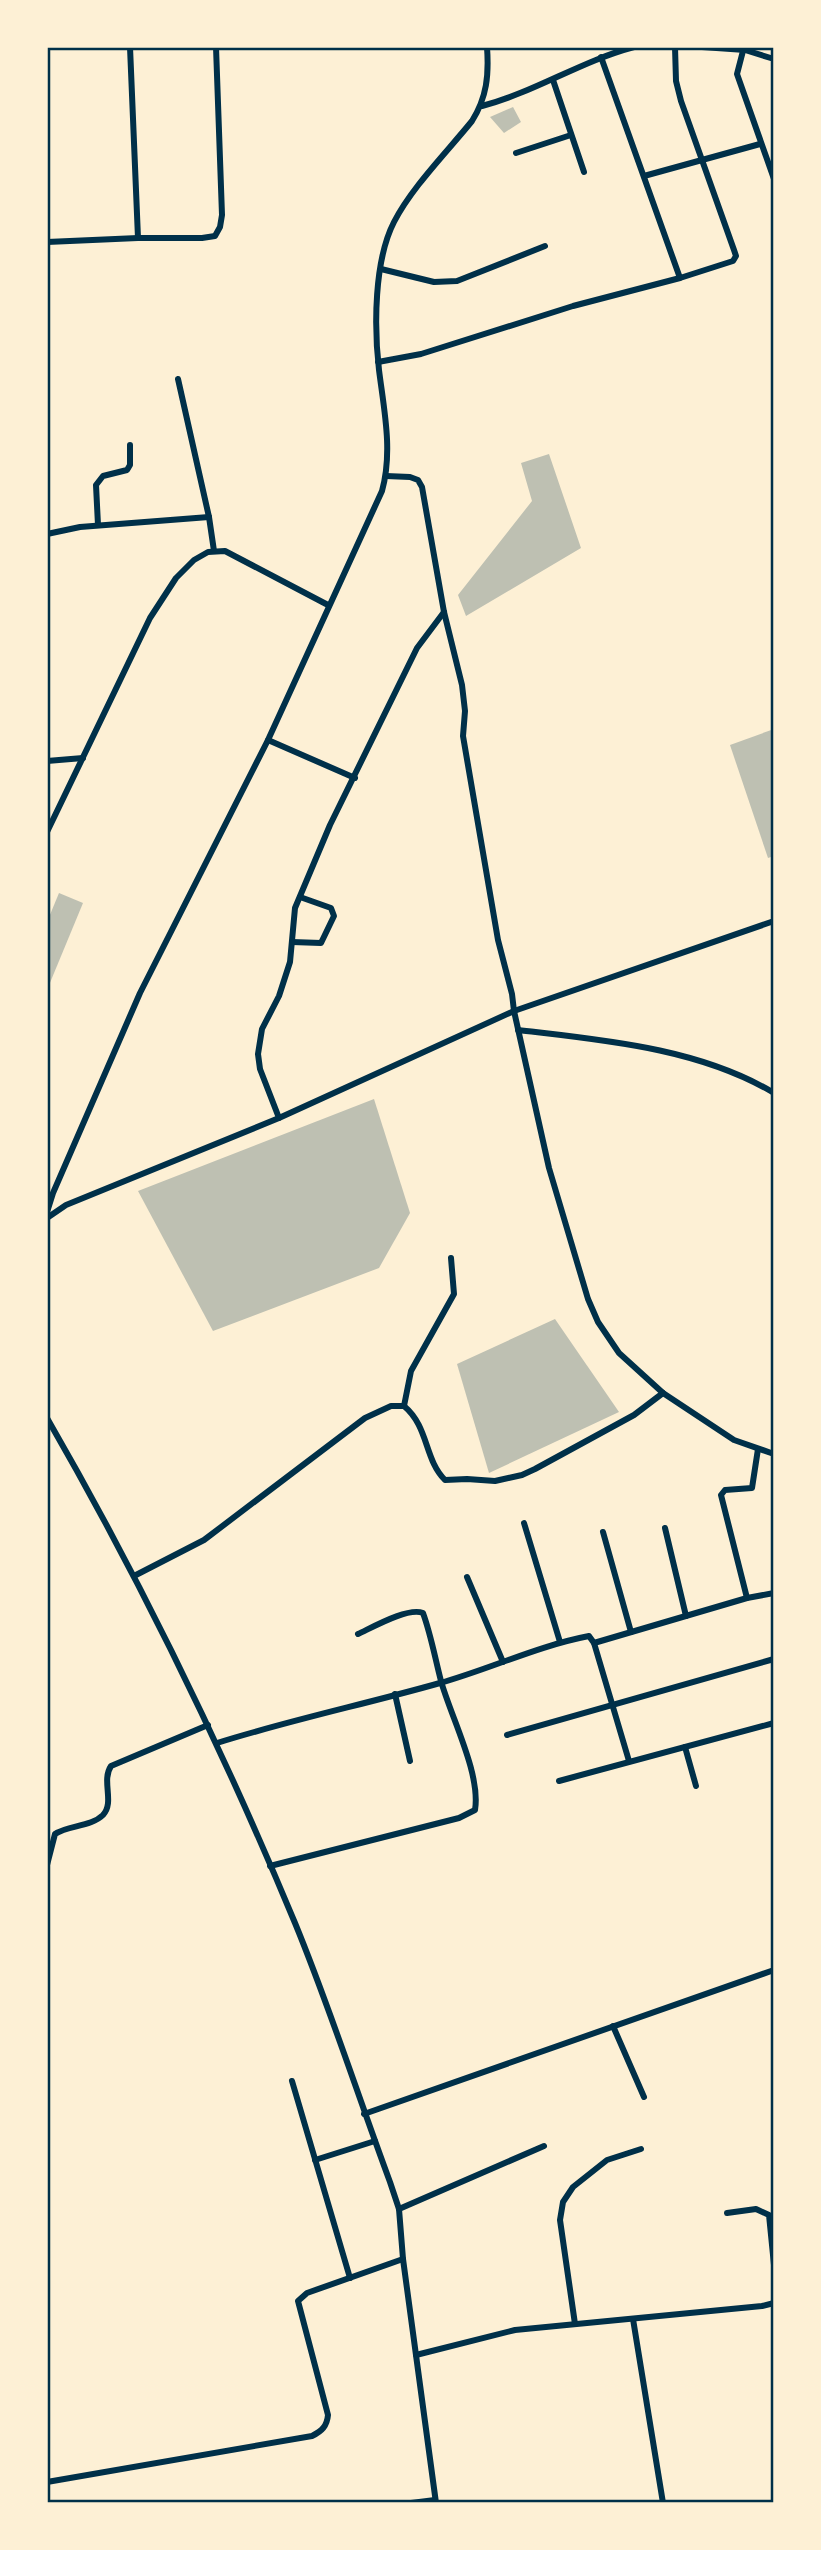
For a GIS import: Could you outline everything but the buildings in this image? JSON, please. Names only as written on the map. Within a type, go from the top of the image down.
[{"type":"street","points":[[130,47],[138,238]]},
{"type":"street","points":[[47,243],[138,238],[202,239],[215,236],[220,227],[221,176],[216,47]]},
{"type":"street","points":[[47,1212],[50,1192],[140,993],[268,740],[375,508],[386,476],[387,436],[376,324],[381,269],[392,225],[402,207],[482,106],[487,84],[487,47]]},
{"type":"street","points":[[482,106],[510,98],[601,57],[634,47]]},
{"type":"street","points":[[378,362],[421,354],[573,306],[733,261],[736,256],[681,101],[675,47]]},
{"type":"street","points":[[702,47],[745,49],[774,59]]},
{"type":"street","points":[[745,49],[737,74],[774,179]]},
{"type":"street","points":[[601,57],[680,278]]},
{"type":"street","points":[[552,80],[584,172]]},
{"type":"street","points":[[516,153],[571,135]]},
{"type":"street","points":[[644,176],[760,144]]},
{"type":"street","points":[[381,269],[446,283],[545,246]]},
{"type":"street","points":[[178,379],[214,551]]},
{"type":"street","points":[[98,525],[96,485],[103,476],[127,470],[130,466],[130,445]]},
{"type":"street","points":[[386,476],[410,477],[418,480],[422,487],[444,612],[462,685],[465,711],[463,737],[498,940],[549,1168],[588,1299],[598,1322],[619,1353],[663,1392],[734,1440],[774,1454]]},
{"type":"street","points":[[47,534],[98,525],[209,517]]},
{"type":"street","points":[[47,832],[157,608],[184,569],[194,560],[214,551],[225,551],[328,605]]},
{"type":"street","points":[[279,1118],[260,1069],[258,1054],[262,1029],[285,980],[295,908],[330,825],[417,648],[444,612]]},
{"type":"street","points":[[268,740],[355,778]]},
{"type":"street","points":[[47,761],[83,758]]},
{"type":"street","points":[[292,942],[321,943],[334,916],[331,908],[300,897]]},
{"type":"street","points":[[47,1218],[66,1205],[279,1118],[514,1011],[774,921]]},
{"type":"street","points":[[518,1030],[601,1039],[653,1050],[741,1076],[774,1093]]},
{"type":"street","points":[[404,1406],[411,1371],[454,1294],[451,1258]]},
{"type":"street","points":[[134,1576],[205,1540],[365,1418],[391,1406],[404,1406],[415,1415],[436,1468],[444,1480],[495,1481],[536,1469],[634,1415],[663,1392]]},
{"type":"street","points":[[47,1418],[134,1576],[217,1743],[309,1961],[399,2209],[403,2259],[436,2501],[411,2503]]},
{"type":"street","points":[[747,1598],[721,1494],[725,1490],[752,1488],[758,1449]]},
{"type":"street","points":[[524,1523],[560,1642]]},
{"type":"street","points":[[665,1528],[687,1616]]},
{"type":"street","points":[[603,1532],[631,1632]]},
{"type":"street","points":[[467,1577],[503,1661]]},
{"type":"street","points":[[594,1643],[747,1598],[774,1593]]},
{"type":"street","points":[[270,1866],[459,1818],[475,1810],[477,1801],[471,1770],[441,1682],[423,1613],[416,1610],[358,1633]]},
{"type":"street","points":[[217,1743],[281,1723],[441,1682],[560,1642],[589,1636],[594,1643],[629,1761]]},
{"type":"street","points":[[508,1735],[612,1703],[774,1659]]},
{"type":"street","points":[[395,1694],[410,1761]]},
{"type":"street","points":[[559,1781],[774,1723]]},
{"type":"street","points":[[47,1865],[55,1834],[104,1814],[108,1805],[108,1770],[111,1766],[208,1725]]},
{"type":"street","points":[[685,1747],[695,1786]]},
{"type":"street","points":[[364,2114],[774,1970]]},
{"type":"street","points":[[613,2026],[644,2097]]},
{"type":"street","points":[[292,2081],[350,2278]]},
{"type":"street","points":[[315,2160],[375,2141]]},
{"type":"street","points":[[399,2209],[544,2146]]},
{"type":"street","points":[[575,2324],[560,2220],[562,2202],[573,2187],[607,2160],[641,2149]]},
{"type":"street","points":[[727,2213],[756,2209],[769,2215],[774,2264]]},
{"type":"street","points":[[47,2482],[298,2438],[322,2431],[328,2415],[298,2301],[307,2293],[403,2259]]},
{"type":"street","points":[[416,2355],[515,2330],[774,2303]]},
{"type":"street","points":[[633,2319],[663,2503]]}]
